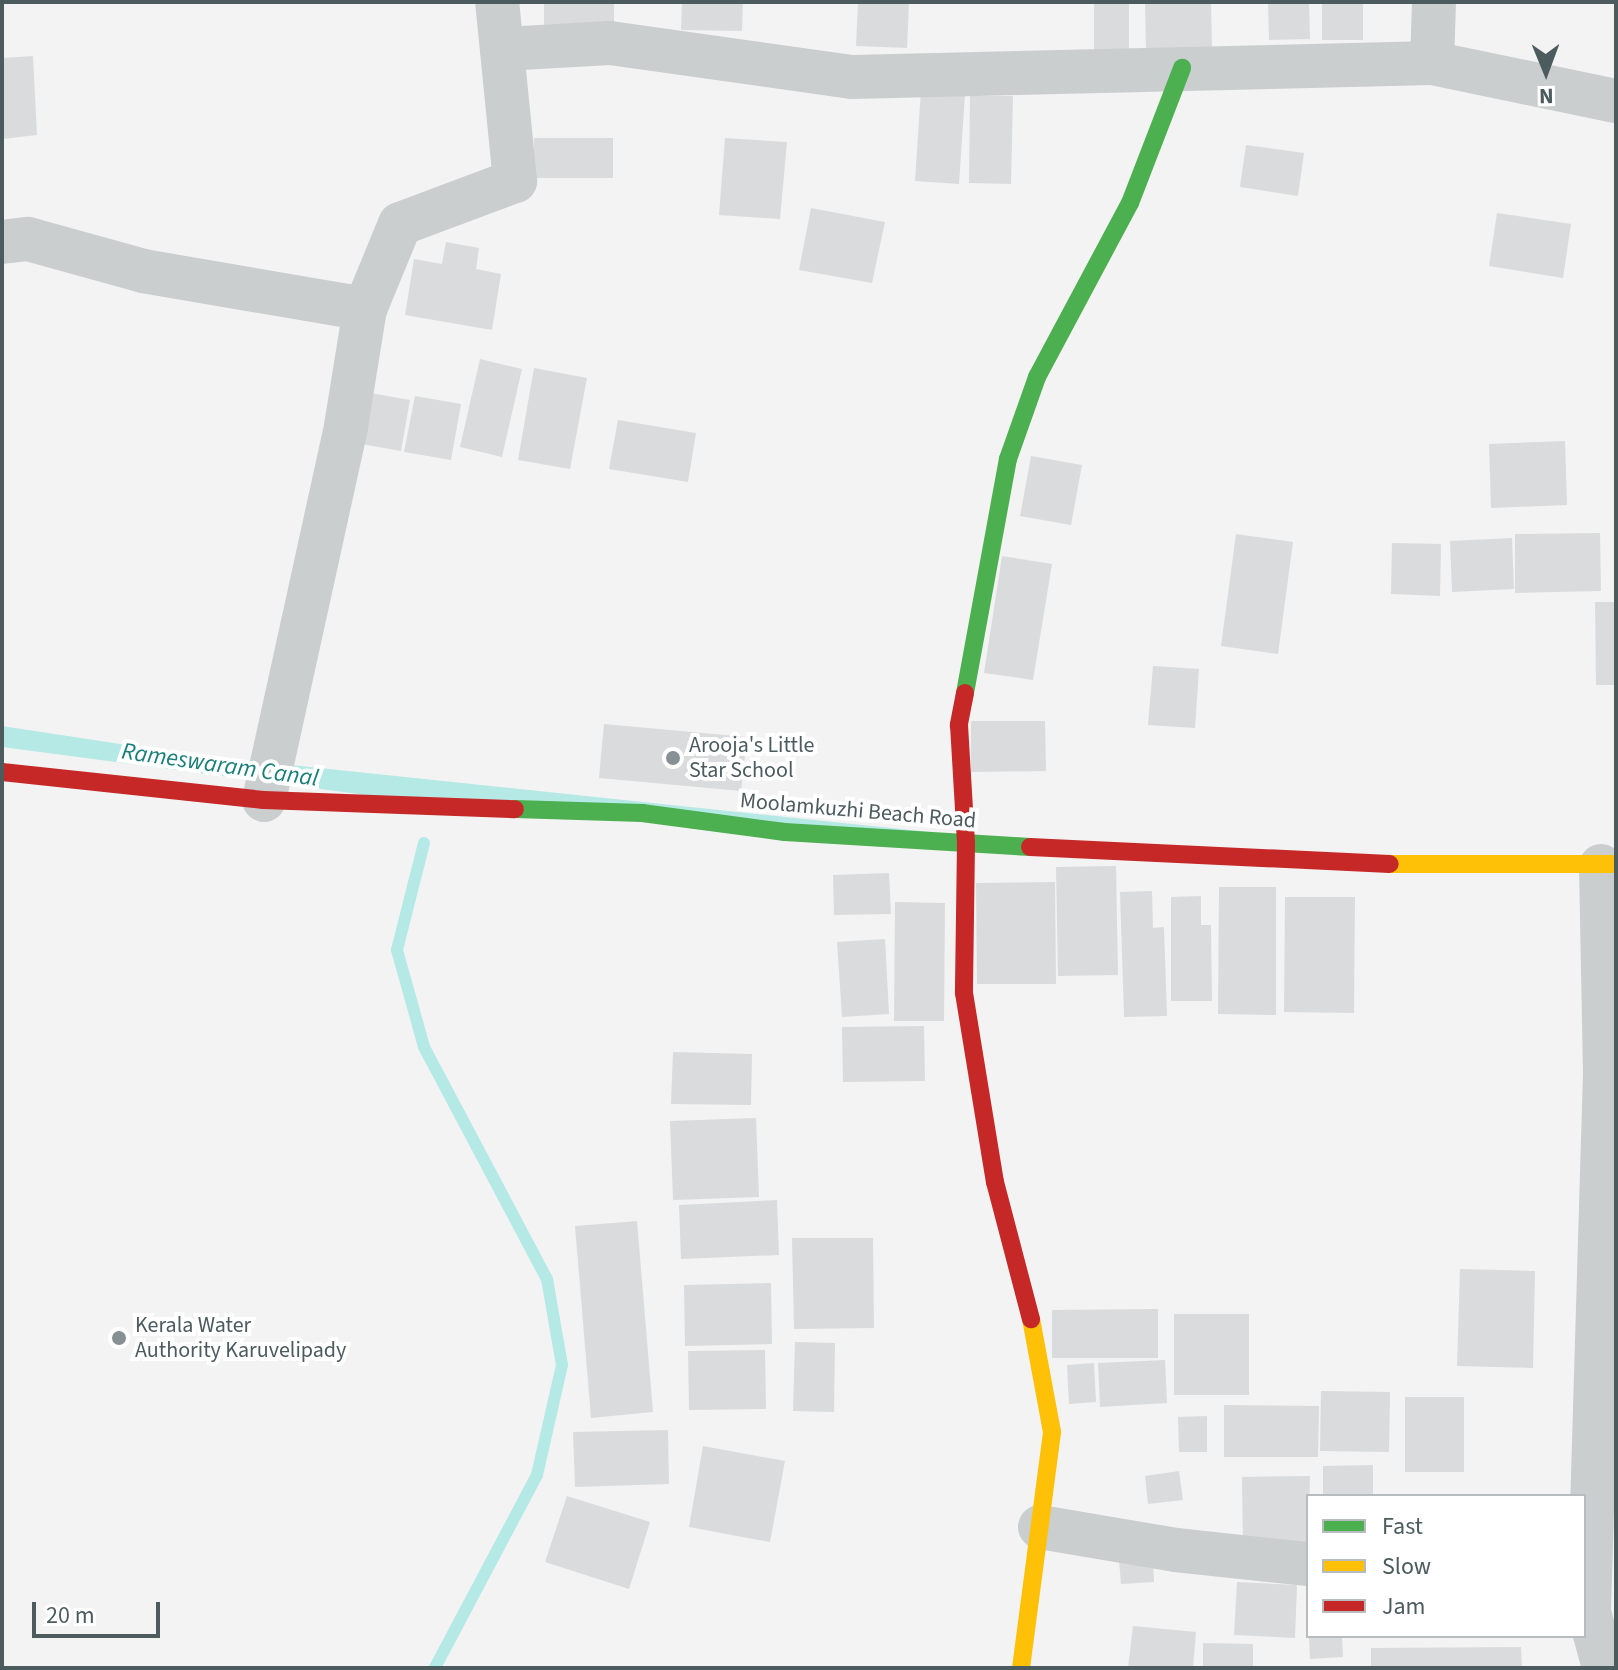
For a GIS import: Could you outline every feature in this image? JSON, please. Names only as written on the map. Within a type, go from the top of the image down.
[{"type":"street","points":[[268,782],[346,426],[365,309],[400,224],[515,181],[497,2]]},
{"type":"street","points":[[1432,63],[1434,2]]},
{"type":"street","points":[[502,49],[610,43],[852,77],[1432,63],[1616,101]]},
{"type":"street","points":[[1021,1668],[1052,1432],[1031,1320],[995,1182],[964,993],[966,844],[959,725],[1008,459],[1037,377],[1130,203],[1182,68]]},
{"type":"street","points":[[2,242],[28,239],[143,271],[365,309]]},
{"type":"street","name":"Moolamkuzhi Beach Road","points":[[2,772],[268,782],[642,813],[785,832],[966,844],[1453,867],[1608,865]]},
{"type":"street","points":[[1604,1668],[1587,1612],[1605,1419],[1608,865]]},
{"type":"street","points":[[1040,1527],[1176,1550],[1306,1564]]},
{"type":"water","name":"Rameswaram Canal","points":[[2,726],[186,754],[939,833],[434,804],[2,747]]},
{"type":"building","points":[[544,2],[614,2],[614,29],[544,28]]},
{"type":"building","points":[[682,2],[743,2],[742,31],[681,30]]},
{"type":"building","points":[[858,2],[909,2],[907,48],[856,46]]},
{"type":"building","points":[[1094,2],[1129,2],[1129,52],[1094,52]]},
{"type":"building","points":[[1145,2],[1211,2],[1212,50],[1146,52]]},
{"type":"building","points":[[1268,2],[1309,2],[1310,39],[1269,40]]},
{"type":"building","points":[[1322,2],[1363,2],[1363,40],[1322,40]]},
{"type":"building","points":[[33,56],[37,135],[2,139],[2,58]]},
{"type":"building","points":[[921,90],[965,94],[959,184],[915,181]]},
{"type":"building","points":[[970,96],[1013,96],[1011,184],[969,183]]},
{"type":"building","points":[[534,138],[613,138],[613,178],[534,178]]},
{"type":"building","points":[[725,138],[787,142],[780,219],[719,215]]},
{"type":"building","points":[[1246,145],[1304,153],[1298,196],[1240,187]]},
{"type":"building","points":[[811,208],[885,222],[872,283],[799,270]]},
{"type":"building","points":[[1497,213],[1571,224],[1563,278],[1489,266]]},
{"type":"building","points":[[446,242],[479,248],[476,269],[501,274],[492,330],[405,315],[414,259],[442,264]]},
{"type":"building","points":[[480,359],[522,369],[502,457],[460,447]]},
{"type":"building","points":[[534,368],[587,378],[570,469],[518,460]]},
{"type":"building","points":[[359,391],[410,400],[401,451],[350,442]]},
{"type":"building","points":[[415,396],[461,404],[451,460],[404,452]]},
{"type":"building","points":[[618,420],[696,433],[688,482],[609,469]]},
{"type":"building","points":[[1565,441],[1567,505],[1491,508],[1489,444]]},
{"type":"building","points":[[1031,456],[1082,465],[1071,525],[1020,516]]},
{"type":"building","points":[[1600,533],[1601,591],[1515,593],[1515,534]]},
{"type":"building","points":[[1236,534],[1293,542],[1278,654],[1221,646]]},
{"type":"building","points":[[1512,538],[1514,589],[1452,592],[1450,541]]},
{"type":"building","points":[[1392,543],[1441,544],[1440,596],[1391,594]]},
{"type":"building","points":[[1002,556],[1052,564],[1033,680],[984,673]]},
{"type":"building","points":[[1595,602],[1616,602],[1616,685],[1596,685]]},
{"type":"building","points":[[1153,666],[1199,669],[1195,728],[1148,725]]},
{"type":"building","points":[[971,721],[1045,721],[1046,771],[971,772]]},
{"type":"building","name":"Arooja's Little Star School","points":[[604,724],[747,737],[741,791],[599,778]]},
{"type":"building","points":[[1116,866],[1118,975],[1058,976],[1056,867]]},
{"type":"building","points":[[889,873],[891,914],[834,915],[833,875]]},
{"type":"building","points":[[1055,882],[1056,984],[977,984],[976,883]]},
{"type":"building","points":[[1219,887],[1276,887],[1276,1015],[1218,1014]]},
{"type":"building","points":[[1152,891],[1153,928],[1164,927],[1167,1016],[1124,1017],[1120,892]]},
{"type":"building","points":[[1201,896],[1201,925],[1211,925],[1212,1001],[1171,1001],[1171,897]]},
{"type":"building","points":[[1285,897],[1355,897],[1354,1013],[1284,1012]]},
{"type":"building","points":[[895,902],[945,903],[944,1021],[894,1021]]},
{"type":"building","points":[[885,939],[889,1014],[842,1017],[837,942]]},
{"type":"building","points":[[924,1026],[925,1081],[843,1082],[842,1027]]},
{"type":"building","points":[[673,1052],[752,1054],[751,1105],[671,1104]]},
{"type":"building","points":[[756,1118],[759,1197],[673,1200],[670,1121]]},
{"type":"building","points":[[777,1200],[779,1255],[681,1259],[679,1205]]},
{"type":"building","points":[[637,1221],[653,1412],[591,1418],[575,1226]]},
{"type":"building","points":[[792,1238],[873,1238],[874,1328],[794,1329]]},
{"type":"building","points":[[1460,1269],[1535,1271],[1533,1368],[1457,1366]]},
{"type":"building","points":[[771,1283],[772,1344],[685,1346],[684,1285]]},
{"type":"building","points":[[1158,1309],[1158,1358],[1052,1358],[1052,1310]]},
{"type":"building","points":[[1174,1314],[1249,1314],[1249,1395],[1174,1395]]},
{"type":"building","points":[[795,1342],[835,1343],[834,1412],[793,1411]]},
{"type":"building","points":[[765,1350],[766,1409],[689,1410],[688,1351]]},
{"type":"building","points":[[1165,1360],[1167,1403],[1100,1407],[1098,1363]]},
{"type":"building","points":[[1094,1363],[1096,1402],[1069,1404],[1067,1365]]},
{"type":"building","points":[[1321,1391],[1390,1392],[1389,1452],[1320,1451]]},
{"type":"building","points":[[1405,1397],[1464,1397],[1464,1472],[1405,1472]]},
{"type":"building","points":[[1224,1405],[1319,1406],[1318,1457],[1224,1457]]},
{"type":"building","points":[[1207,1416],[1207,1452],[1179,1452],[1178,1417]]},
{"type":"building","points":[[668,1430],[669,1484],[575,1487],[573,1432]]},
{"type":"building","points":[[703,1446],[785,1461],[770,1542],[689,1527]]},
{"type":"building","points":[[1373,1465],[1373,1494],[1323,1494],[1323,1466]]},
{"type":"building","points":[[1179,1471],[1183,1500],[1148,1504],[1145,1476]]},
{"type":"building","points":[[1310,1476],[1309,1494],[1306,1494],[1306,1546],[1243,1547],[1242,1477]]},
{"type":"building","points":[[567,1496],[650,1522],[629,1589],[545,1562]]},
{"type":"building","points":[[1153,1558],[1154,1582],[1121,1584],[1119,1560]]},
{"type":"building","points":[[1237,1582],[1297,1585],[1295,1638],[1234,1635]]},
{"type":"building","points":[[1133,1626],[1196,1632],[1193,1668],[1128,1668]]},
{"type":"building","points":[[1309,1638],[1342,1638],[1343,1657],[1310,1659]]},
{"type":"building","points":[[1203,1643],[1253,1644],[1253,1668],[1203,1668]]},
{"type":"building","points":[[1521,1647],[1522,1668],[1371,1668],[1371,1648]]},
{"type":"waterway","points":[[424,843],[397,950],[424,1047],[547,1279],[562,1365],[537,1475],[435,1668]]},
{"type":"traffic: fast","points":[[965,693],[1008,459],[1037,377],[1130,203],[1182,68]]},
{"type":"traffic: fast","points":[[515,809],[642,813],[785,832],[1030,847]]},
{"type":"traffic: slow","points":[[1390,864],[1616,864]]},
{"type":"traffic: slow","points":[[1021,1668],[1052,1432],[1031,1319]]},
{"type":"traffic: jam","points":[[965,693],[959,725],[966,844],[964,993],[995,1182],[1031,1319]]},
{"type":"traffic: jam","points":[[2,772],[264,800],[515,809]]},
{"type":"traffic: jam","points":[[1030,847],[1390,864]]},
{"type":"place","name":"Arooja's Little Star School","points":[[673,758]]},
{"type":"place","name":"Kerala Water Authority Karuvelipady","points":[[119,1338]]}]
